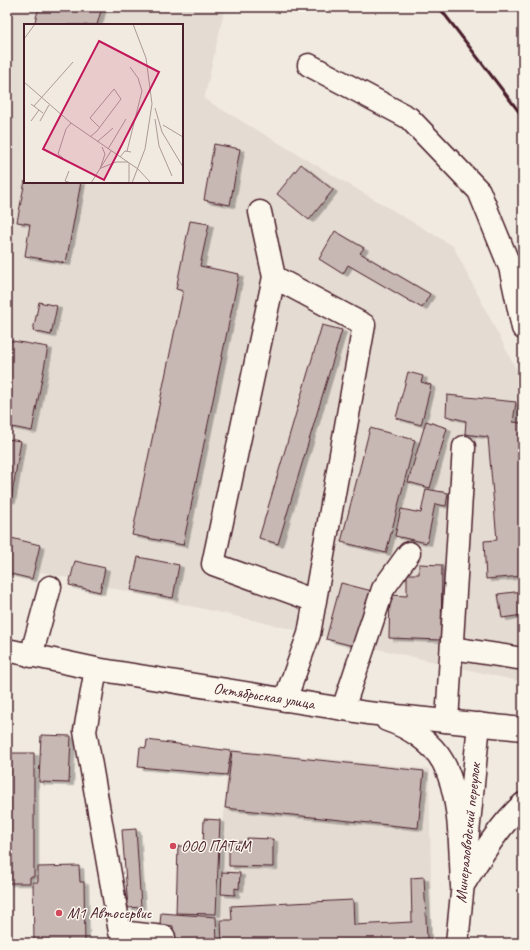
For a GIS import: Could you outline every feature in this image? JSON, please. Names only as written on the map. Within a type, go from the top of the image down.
[{"type":"main road","points":[[309,65],[409,118],[479,191],[510,267],[523,328]]},
{"type":"main road","points":[[260,212],[274,277],[213,564],[315,601]]},
{"type":"main road","points":[[274,277],[364,324],[309,634],[285,700]]},
{"type":"main road","points":[[447,721],[464,446]]},
{"type":"main road","points":[[343,709],[383,589],[408,553]]},
{"type":"main road","points":[[31,656],[50,587]]},
{"type":"main road","points":[[452,648],[517,658]]},
{"type":"main road","name":"Октябрьская улица","points":[[7,650],[96,669],[367,713],[523,729]]},
{"type":"main road","points":[[96,669],[85,731],[120,932],[164,937]]},
{"type":"main road","points":[[367,713],[390,720],[411,731],[429,744],[443,761],[451,783],[456,805],[462,886]]},
{"type":"main road","name":"Минераловодский переулок","points":[[457,943],[479,724]]},
{"type":"main road","points":[[462,886],[488,845],[523,804]]},
{"type":"shaded area","points":[[7,7],[225,7],[204,99],[453,246],[523,383],[523,682],[7,564]]},
{"type":"shaded area","points":[[228,749],[429,769],[432,943],[220,943],[218,917]]},
{"type":"building","points":[[39,7],[102,7],[97,24],[34,24]]},
{"type":"building","points":[[214,144],[240,149],[230,205],[204,200]]},
{"type":"building","points":[[301,164],[333,190],[309,220],[277,194]]},
{"type":"building","points":[[25,183],[81,183],[66,263],[25,256],[30,224],[17,222]]},
{"type":"building","points":[[190,221],[209,224],[200,266],[239,274],[183,545],[132,535],[183,291],[176,289]]},
{"type":"building","points":[[335,231],[364,248],[360,253],[430,294],[422,308],[348,265],[343,274],[319,259]]},
{"type":"building","points":[[39,302],[57,306],[51,335],[33,331]]},
{"type":"building","points":[[322,325],[342,330],[278,544],[259,538]]},
{"type":"building","points":[[7,340],[48,347],[32,431],[7,426]]},
{"type":"building","points":[[408,372],[423,376],[421,382],[431,385],[421,425],[396,418]]},
{"type":"building","points":[[447,395],[516,402],[513,422],[523,423],[523,576],[486,579],[484,541],[497,540],[488,437],[465,434],[466,421],[446,416]]},
{"type":"building","points":[[426,421],[447,428],[430,488],[408,482]]},
{"type":"building","points":[[370,428],[415,440],[386,553],[341,542]]},
{"type":"building","points":[[7,439],[21,441],[11,500],[7,500]]},
{"type":"building","points":[[426,489],[448,493],[446,506],[435,504],[427,543],[395,536],[401,509],[421,513]]},
{"type":"building","points":[[7,537],[40,545],[32,579],[7,573]]},
{"type":"building","points":[[138,557],[179,565],[173,598],[131,590]]},
{"type":"building","points":[[75,561],[105,568],[100,592],[69,585]]},
{"type":"building","points":[[419,564],[442,565],[441,640],[389,638],[390,595],[407,596],[407,574],[419,574]]},
{"type":"building","points":[[341,583],[372,591],[357,647],[326,639]]},
{"type":"building","points":[[523,591],[523,615],[502,618],[498,594]]},
{"type":"building","points":[[41,735],[71,736],[69,783],[39,782]]},
{"type":"building","points":[[147,740],[231,751],[227,775],[138,767],[140,747],[146,748]]},
{"type":"building","points":[[232,751],[424,771],[418,828],[225,808]]},
{"type":"building","points":[[7,753],[34,753],[34,877],[30,877],[30,883],[7,883]]},
{"type":"building","points":[[204,819],[220,820],[216,914],[176,913],[178,846],[203,847]]},
{"type":"building","points":[[136,829],[141,907],[128,908],[122,830]]},
{"type":"building","points":[[247,838],[273,839],[273,867],[229,866],[229,842],[247,842]]},
{"type":"building","name":"М1 Автосервис","points":[[79,866],[80,882],[84,882],[85,943],[34,943],[33,882],[38,882],[38,867]]},
{"type":"building","points":[[222,872],[240,873],[239,889],[235,888],[235,895],[221,894]]},
{"type":"building","points":[[424,877],[427,939],[334,943],[222,943],[221,920],[232,920],[231,906],[353,900],[354,925],[412,922],[411,878]]},
{"type":"building","points":[[161,913],[216,917],[217,943],[174,943],[173,926],[160,924]]},
{"type":"railway","points":[[439,7],[523,117]]},
{"type":"place","name":"ООО ПАТиМ","points":[[173,846]]},
{"type":"place","name":"М1 Автосервис","points":[[59,913]]}]
